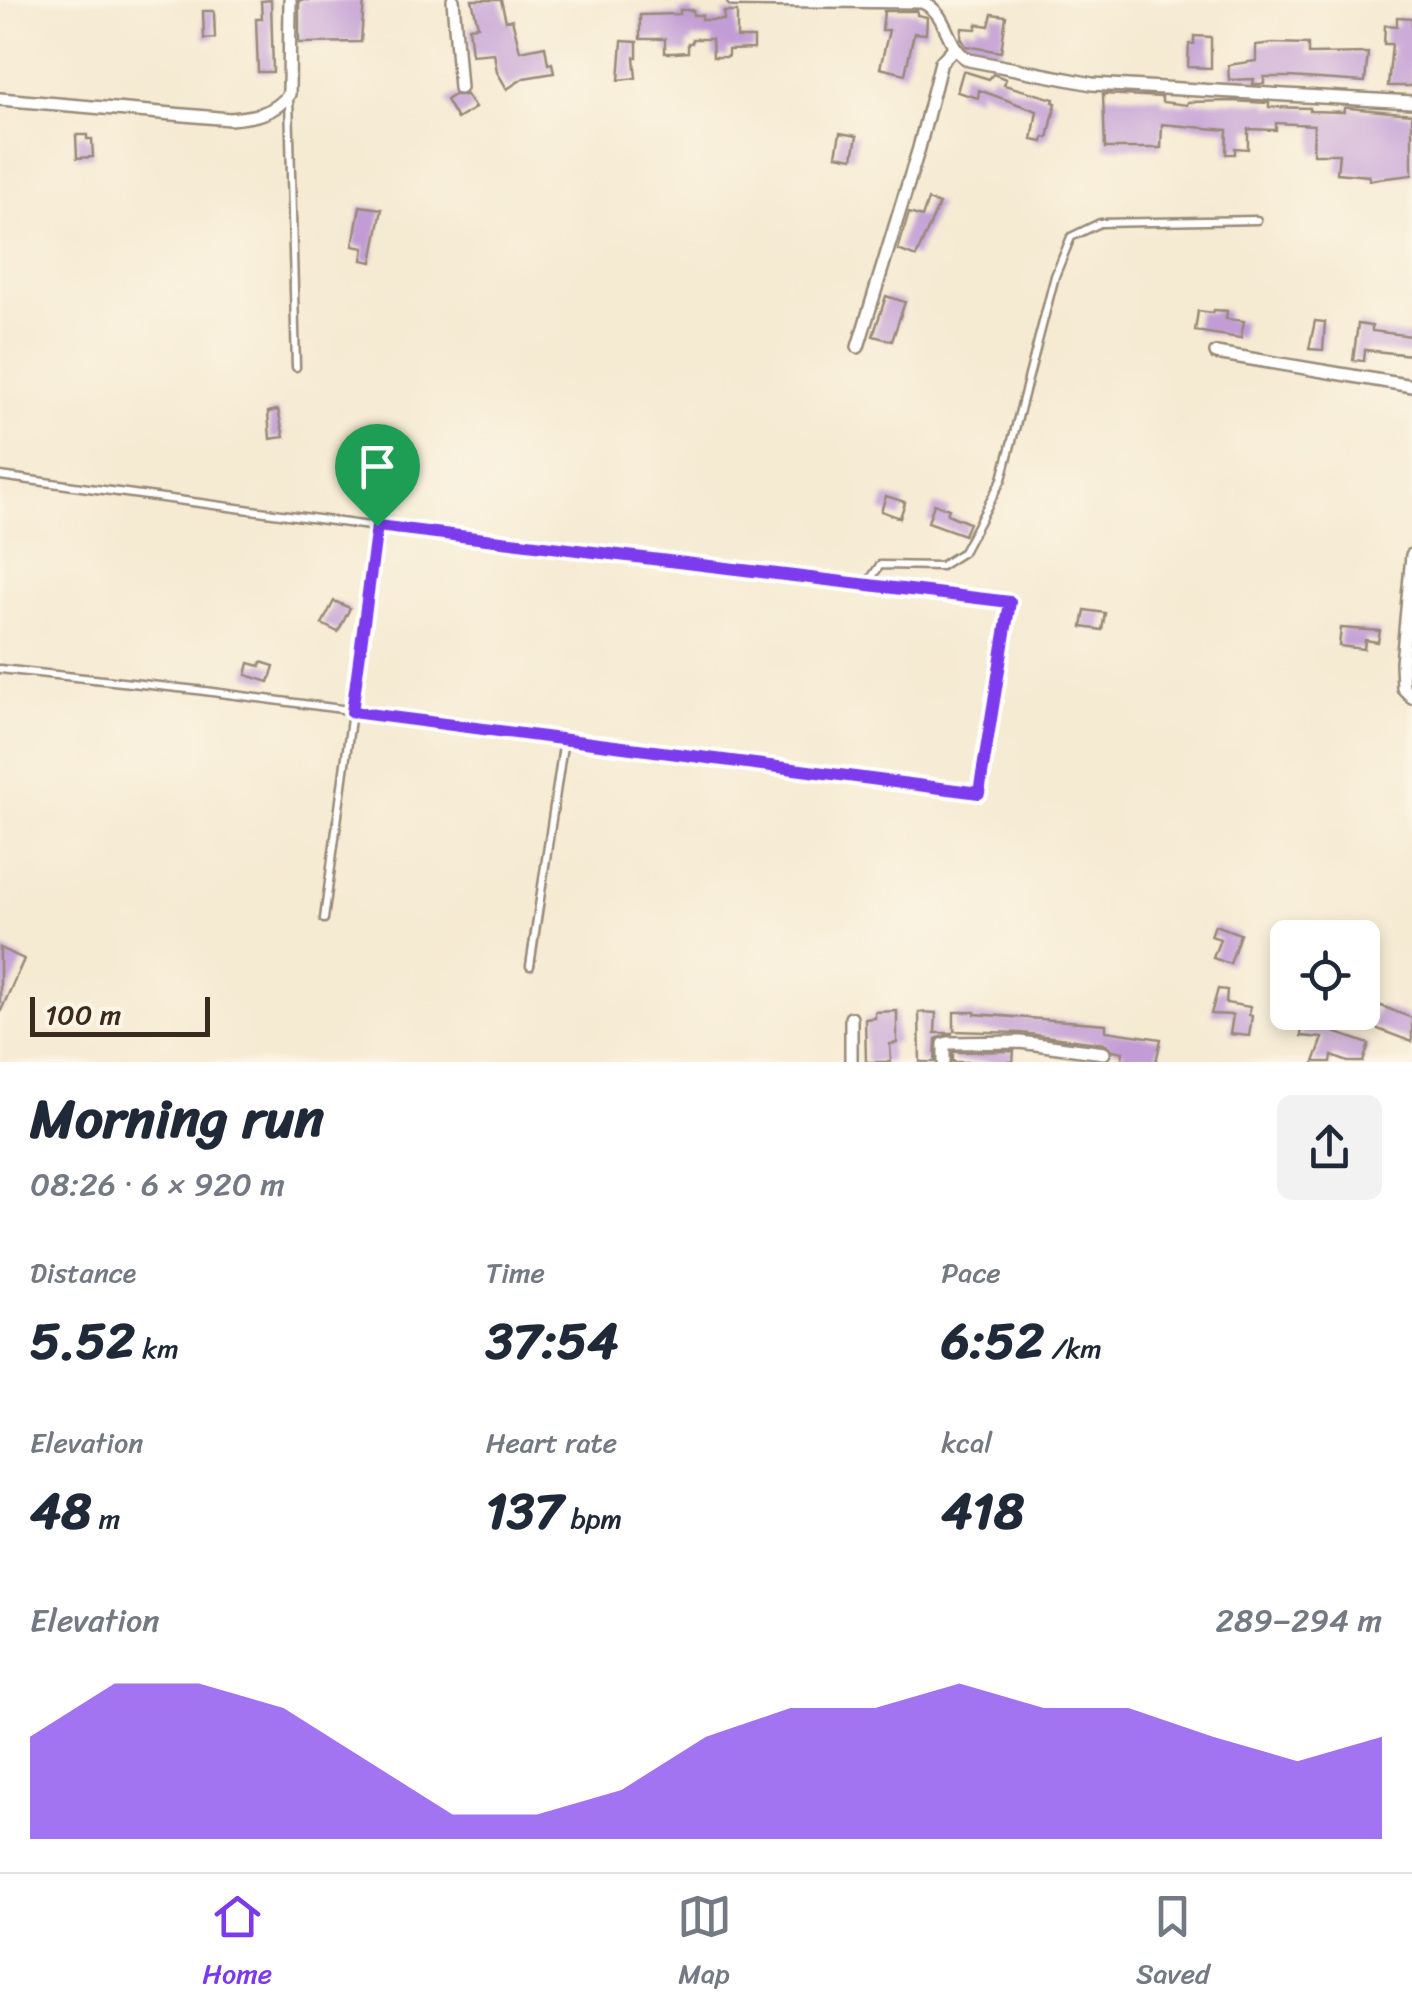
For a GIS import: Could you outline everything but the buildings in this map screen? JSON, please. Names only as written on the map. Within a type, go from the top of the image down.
[{"type":"street","points":[[0,99],[230,119],[257,116],[281,105],[289,94],[290,0]]},
{"type":"street","points":[[453,0],[460,88]]},
{"type":"street","points":[[732,0],[922,2],[942,17],[954,48],[969,60],[1092,84],[1412,102]]},
{"type":"street","points":[[858,347],[920,148],[941,62],[954,48]]},
{"type":"street","points":[[1216,352],[1412,386]]},
{"type":"street","points":[[1412,555],[1402,663],[1403,688],[1412,697]]},
{"type":"street","points":[[851,1018],[851,1062]]},
{"type":"street","points":[[944,1062],[944,1044],[1020,1042],[1104,1052]]},
{"type":"lane","points":[[289,94],[296,367]]},
{"type":"lane","points":[[867,584],[880,565],[940,566],[962,552],[1002,480],[1055,276],[1071,238],[1100,223],[1257,220]]},
{"type":"lane","points":[[0,476],[1010,602],[979,793],[198,690],[0,669]]},
{"type":"lane","points":[[324,919],[377,526]]},
{"type":"lane","points":[[530,966],[564,739]]},
{"type":"route","points":[[377,526],[1010,602],[979,793],[352,712],[377,526]]}]
